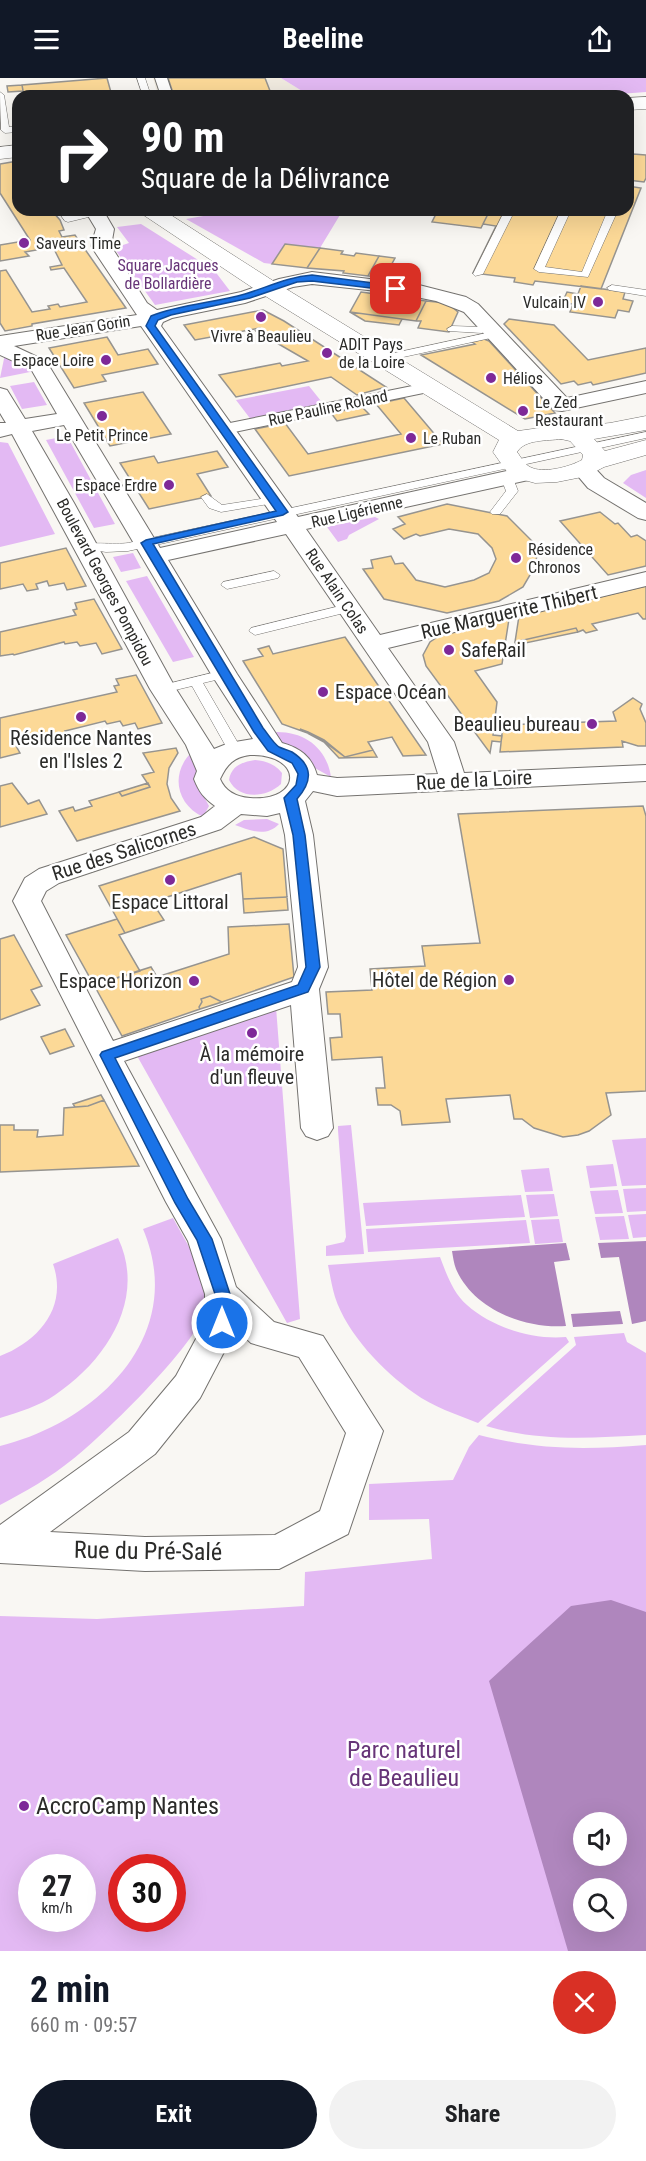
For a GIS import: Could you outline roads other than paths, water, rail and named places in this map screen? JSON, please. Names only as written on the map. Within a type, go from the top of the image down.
[{"type":"street","points":[[158,216],[270,289],[432,387],[514,440]]},
{"type":"street","points":[[98,217],[105,229],[101,246],[140,307],[154,318]]},
{"type":"street","name":"Rue Jean Gorin","points":[[0,342],[154,318],[169,312],[247,296],[296,279],[312,278],[449,296],[467,304],[562,405],[646,387]]},
{"type":"street","name":"Rue Alain Colas","points":[[154,318],[151,326],[225,429],[441,742],[453,781]]},
{"type":"street","points":[[0,347],[39,365],[224,674],[273,749]]},
{"type":"street","name":"Rue Pauline Roland","points":[[225,429],[432,387]]},
{"type":"street","name":"Boulevard Georges Pompidou","points":[[0,394],[9,428],[63,503],[84,546],[210,770]]},
{"type":"street","points":[[9,428],[70,418]]},
{"type":"street","points":[[646,423],[610,430],[585,453],[548,476],[514,472],[505,448],[514,440],[561,432],[585,453],[596,483],[646,513]]},
{"type":"street","points":[[585,453],[646,447]]},
{"type":"street","name":"Rue Ligérienne","points":[[150,549],[283,513],[514,472]]},
{"type":"street","name":"Rue Marguerite Thibert","points":[[373,644],[646,579]]},
{"type":"street","points":[[297,790],[263,808],[234,806],[212,792],[208,780],[210,770],[219,758],[235,750],[252,747],[286,753],[297,761],[303,770],[297,790],[299,835],[313,967],[304,989],[317,1128]]},
{"type":"street","name":"Rue de la Loire","points":[[297,790],[646,773]]},
{"type":"street","name":"Rue des Salicornes","points":[[45,939],[27,901],[30,892],[41,879],[211,823],[234,806]]},
{"type":"street","name":"Rue du Pré-Salé","points":[[45,939],[182,1203],[204,1239],[222,1294],[222,1323],[188,1387],[142,1443],[1,1546],[146,1554],[279,1552],[334,1522],[365,1431],[311,1346],[263,1333],[222,1294]]},
{"type":"street","points":[[107,1055],[304,989]]},
{"type":"lane","points":[[0,95],[5,130],[12,129]]},
{"type":"lane","points":[[66,216],[68,219],[98,217]]},
{"type":"lane","points":[[478,274],[507,216]]},
{"type":"lane","points":[[563,216],[539,269],[585,275],[610,216]]},
{"type":"lane","points":[[65,226],[98,217]]},
{"type":"lane","points":[[612,288],[646,293]]},
{"type":"lane","points":[[452,329],[494,332]]},
{"type":"lane","points":[[385,358],[494,332]]},
{"type":"lane","points":[[585,453],[646,435]]},
{"type":"lane","points":[[496,512],[512,491],[514,472]]},
{"type":"lane","points":[[207,497],[213,506],[221,509],[283,513]]},
{"type":"lane","points":[[84,546],[96,549],[150,549]]},
{"type":"lane","points":[[227,585],[274,575]]},
{"type":"lane","points":[[255,631],[348,608]]},
{"type":"lane","points":[[163,689],[224,674]]},
{"type":"lane","points":[[196,682],[235,750]]},
{"type":"place","name":"Saveurs Time","points":[[24,243]]},
{"type":"place","name":"Vulcain IV","points":[[598,302]]},
{"type":"place","name":"Vivre à Beaulieu","points":[[261,317]]},
{"type":"place","name":"ADIT Pays de la Loire","points":[[327,353]]},
{"type":"place","name":"Espace Loire","points":[[106,360]]},
{"type":"place","name":"Hélios","points":[[491,378]]},
{"type":"place","name":"Le Zed Restaurant","points":[[523,411]]},
{"type":"place","name":"Le Petit Prince","points":[[102,416]]},
{"type":"place","name":"Le Ruban","points":[[411,438]]},
{"type":"place","name":"Espace Erdre","points":[[169,485]]},
{"type":"place","name":"Résidence Chronos","points":[[516,558]]},
{"type":"place","name":"SafeRail","points":[[449,650]]},
{"type":"place","name":"Espace Océan","points":[[323,692]]},
{"type":"place","name":"Résidence Nantes en l'Isles 2","points":[[81,717]]},
{"type":"place","name":"Beaulieu bureau","points":[[592,724]]},
{"type":"place","name":"Espace Littoral","points":[[170,880]]},
{"type":"place","name":"Hôtel de Région","points":[[509,980]]},
{"type":"place","name":"Espace Horizon","points":[[194,981]]},
{"type":"place","name":"À la mémoire d'un fleuve","points":[[252,1033]]},
{"type":"place","name":"AccroCamp Nantes","points":[[24,1806]]},
{"type":"park label","name":"Square Jacques de Bollardière","points":[[168,274]]},
{"type":"park label","name":"Parc naturel de Beaulieu","points":[[404,1764]]}]
